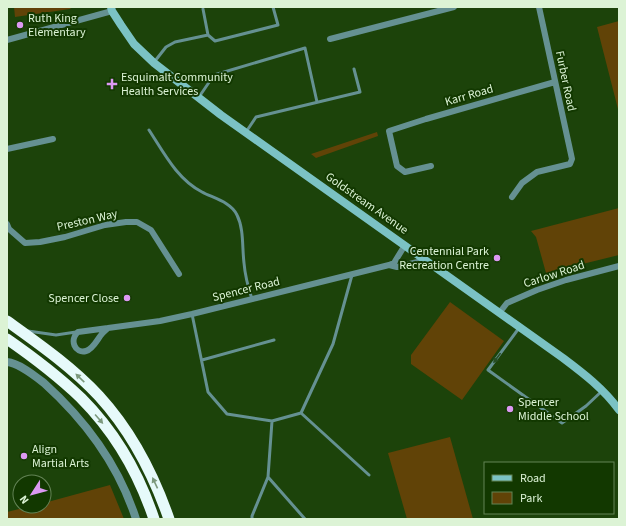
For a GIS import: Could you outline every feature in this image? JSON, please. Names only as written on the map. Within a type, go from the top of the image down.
[{"type":"highway","points":[[7,321],[48,351],[75,373],[98,395],[130,437],[146,464],[160,494],[169,519]]},
{"type":"highway","points":[[7,339],[58,377],[81,398],[106,427],[127,458],[143,488],[154,519]]},
{"type":"main road","name":"Goldstream Avenue","points":[[112,9],[134,44],[154,63],[246,132],[520,326],[581,371],[619,410]]},
{"type":"street","points":[[330,39],[454,7]]},
{"type":"street","name":"Furber Road","points":[[512,197],[522,183],[537,172],[570,164],[572,159],[539,7]]},
{"type":"street","points":[[7,40],[112,9]]},
{"type":"street","name":"Karr Road","points":[[431,166],[404,172],[397,166],[389,130],[555,82]]},
{"type":"street","points":[[7,149],[53,139]]},
{"type":"street","name":"Preston Way","points":[[7,224],[9,229],[25,243],[40,242],[65,237],[105,225],[137,222],[151,230],[179,274]]},
{"type":"street","points":[[389,265],[394,263],[405,245]]},
{"type":"street","name":"Spencer Road","points":[[78,332],[160,321],[389,265],[397,267],[426,260]]},
{"type":"street","name":"Carlow Road","points":[[500,312],[507,303],[537,290],[572,278],[619,266]]},
{"type":"street","points":[[78,332],[75,335],[73,341],[74,344],[80,351],[85,351],[93,346],[108,328]]},
{"type":"street","points":[[7,362],[22,367],[38,378],[78,417],[93,436],[110,462],[124,488],[136,519]]},
{"type":"lane","points":[[203,9],[208,35],[215,41],[278,25],[273,7]]},
{"type":"lane","points":[[154,63],[166,47],[175,42],[208,35]]},
{"type":"lane","points":[[199,98],[214,74],[305,48],[318,102]]},
{"type":"lane","points":[[246,132],[256,118],[360,92],[354,69]]},
{"type":"lane","points":[[149,130],[173,167],[186,181],[226,204],[237,214],[241,229],[245,275],[252,299]]},
{"type":"lane","points":[[192,314],[208,392],[227,414],[272,421],[301,413],[334,344],[352,274]]},
{"type":"lane","points":[[520,326],[488,370],[562,423],[586,406],[602,391]]},
{"type":"lane","points":[[20,330],[56,335],[78,332]]},
{"type":"lane","points":[[202,360],[274,340]]},
{"type":"lane","points":[[301,413],[370,475]]},
{"type":"lane","points":[[252,519],[268,477],[272,421]]},
{"type":"lane","points":[[268,477],[305,519]]},
{"type":"green space","points":[[14,7],[72,7],[70,9],[15,17]]},
{"type":"green space","points":[[619,21],[619,113],[597,27]]},
{"type":"green space","points":[[377,132],[378,136],[316,158],[311,154]]},
{"type":"green space","points":[[619,208],[619,255],[546,273],[536,237],[531,231]]},
{"type":"green space","points":[[450,302],[504,341],[462,400],[411,364],[411,355]]},
{"type":"green space","points":[[450,437],[473,519],[407,519],[388,453]]},
{"type":"green space","points":[[110,485],[124,519],[7,519],[7,512],[12,511],[12,514],[52,514],[52,501]]},
{"type":"place","name":"Ruth King Elementary","points":[[20,25]]},
{"type":"place","name":"Esquimalt Community Health Services","points":[[112,84]]},
{"type":"place","name":"Centennial Park Recreation Centre","points":[[497,258]]},
{"type":"place","name":"Spencer Close","points":[[127,298]]},
{"type":"place","name":"Spencer Middle School","points":[[510,409]]},
{"type":"place","name":"Align Martial Arts","points":[[24,456]]}]
